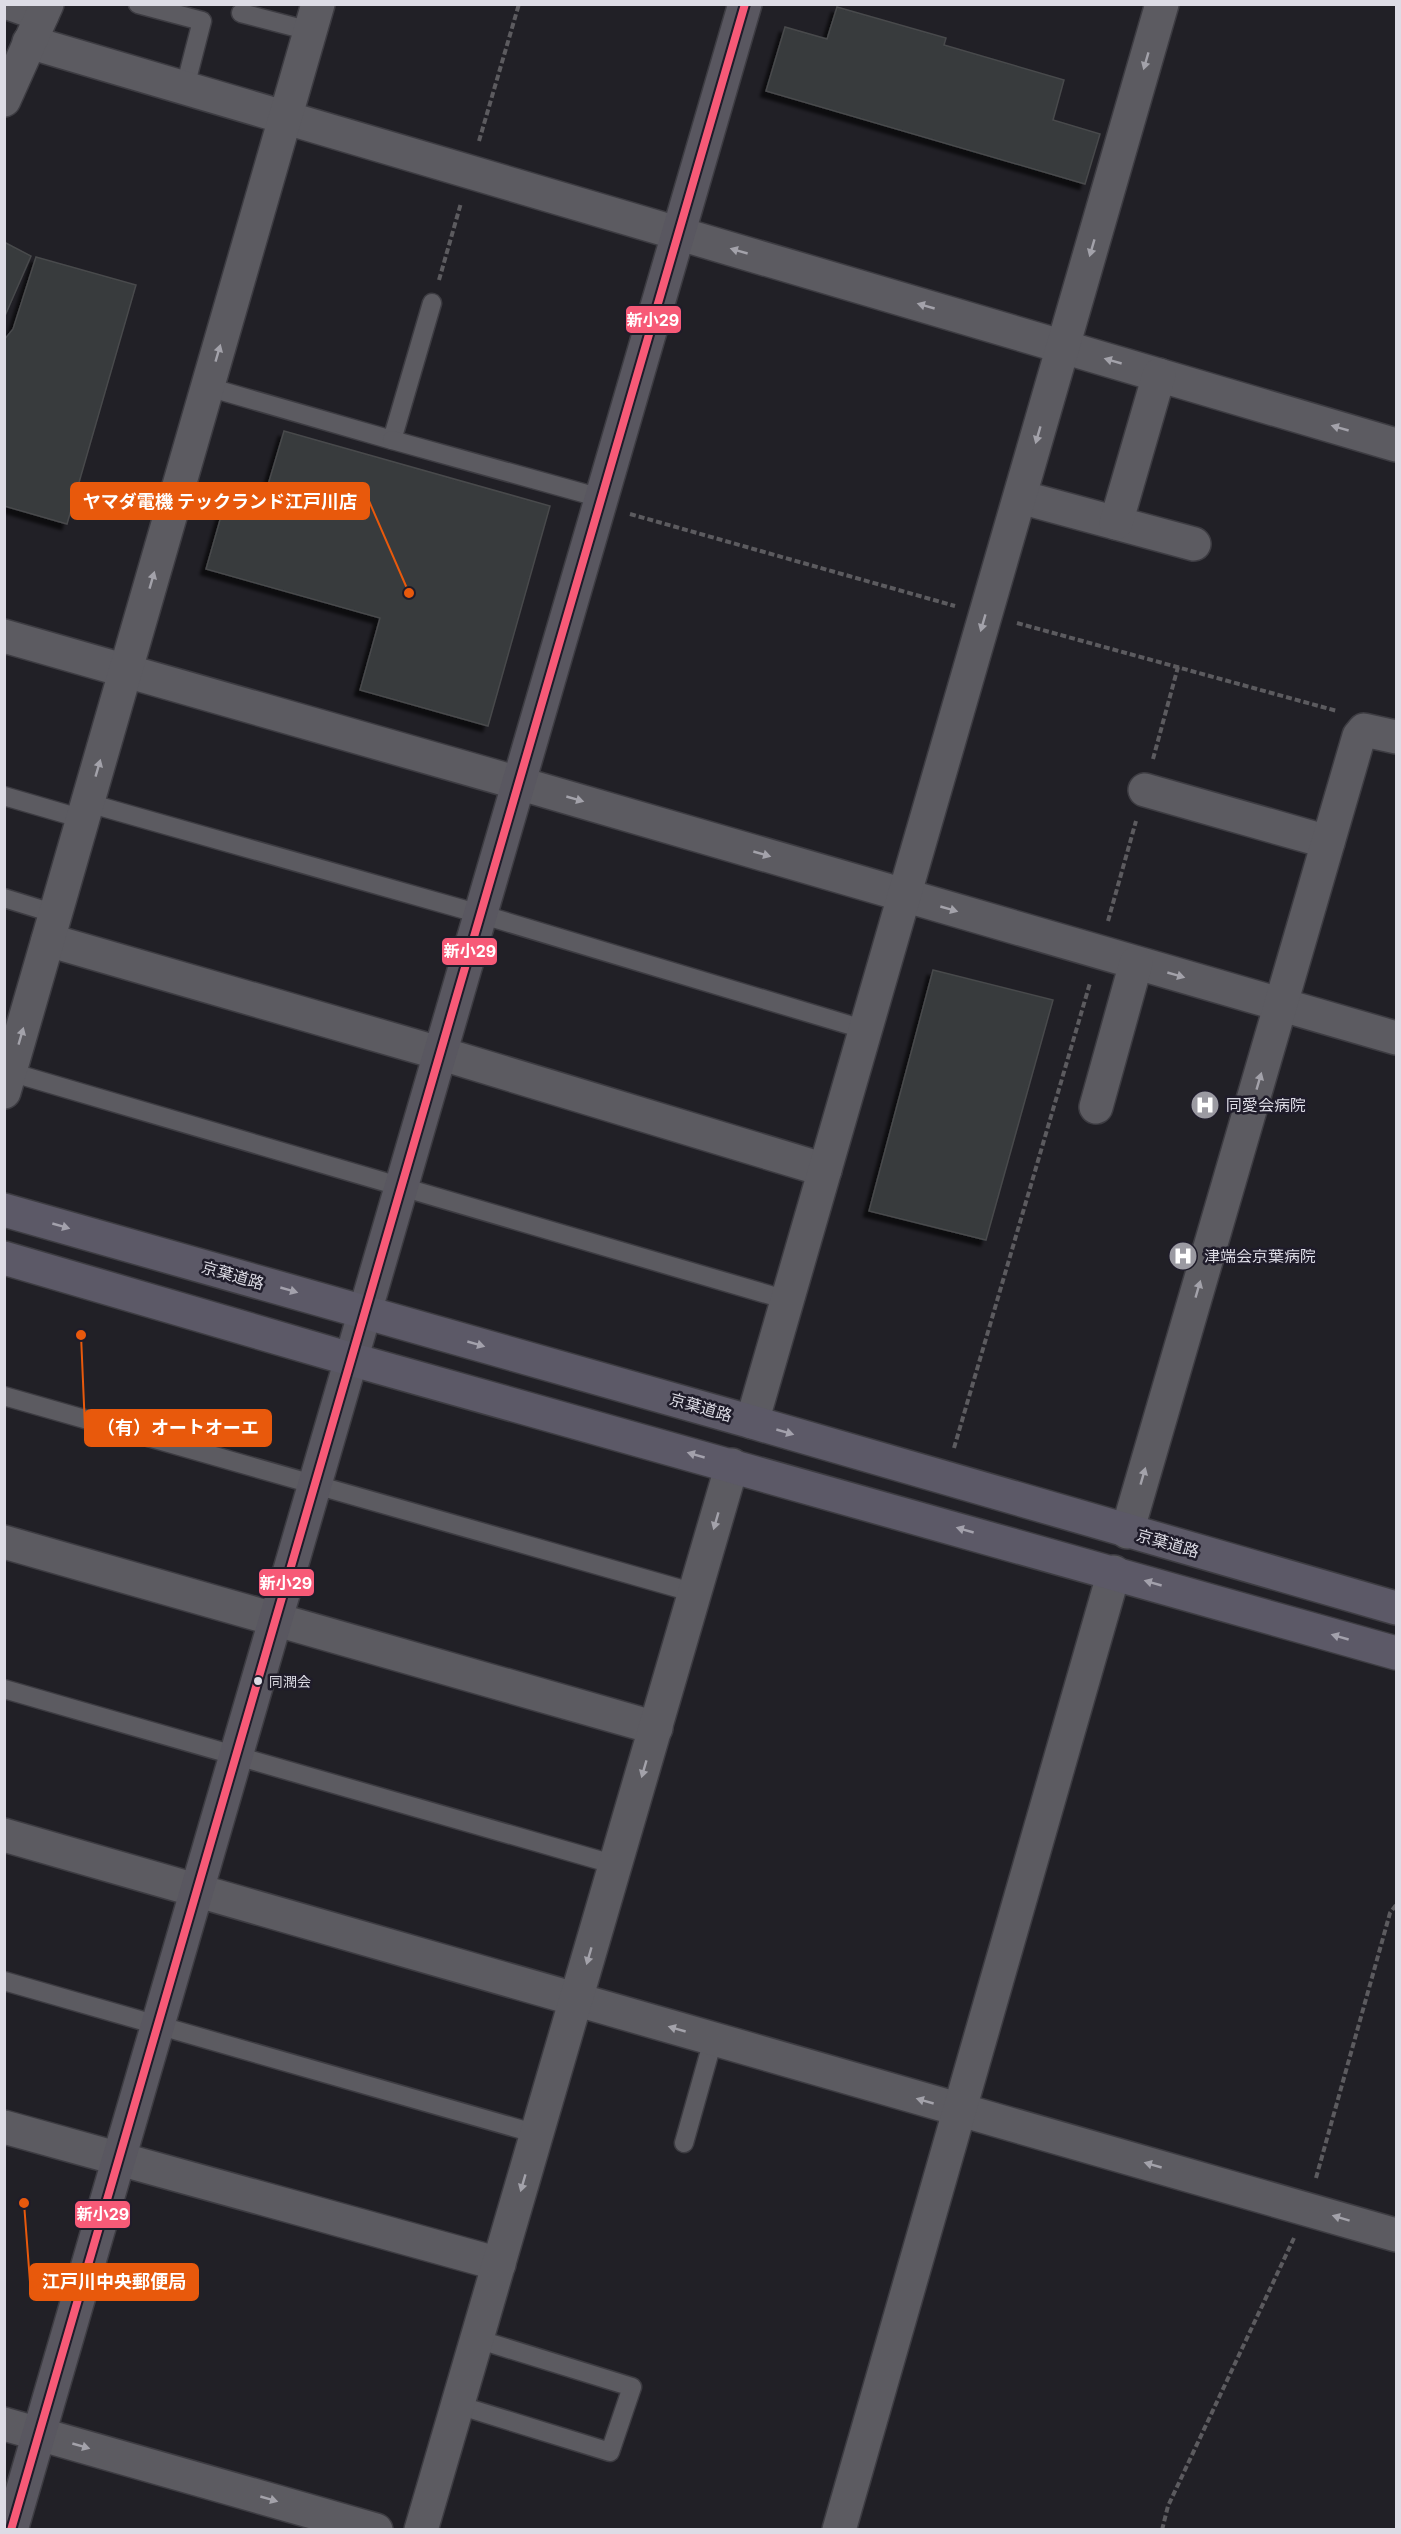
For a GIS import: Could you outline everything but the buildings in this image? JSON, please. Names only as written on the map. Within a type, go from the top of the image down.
[{"type":"highway","name":"京葉道路","points":[[4,1210],[364,1311],[1396,1608]]},
{"type":"highway","points":[[4,1258],[350,1359],[1396,1653]]},
{"type":"street","points":[[11,4],[39,20],[185,87],[1396,445]]},
{"type":"street","points":[[11,2529],[745,4]]},
{"type":"street","points":[[752,1422],[1162,4]]},
{"type":"street","points":[[7,1082],[314,18]]},
{"type":"street","points":[[4,100],[39,20]]},
{"type":"street","points":[[1116,523],[1159,375]]},
{"type":"street","points":[[1020,497],[1194,544]]},
{"type":"street","points":[[4,636],[1396,1038]]},
{"type":"street","points":[[1127,1532],[1359,736],[1364,730],[1385,734]]},
{"type":"street","points":[[1145,790],[1328,842]]},
{"type":"street","points":[[52,927],[439,1053],[825,1170]]},
{"type":"street","points":[[1096,1107],[1136,963]]},
{"type":"street","points":[[421,2529],[732,1465]]},
{"type":"street","points":[[4,1542],[656,1728]]},
{"type":"street","points":[[839,2529],[1114,1572]]},
{"type":"street","points":[[4,1835],[1396,2235]]},
{"type":"street","points":[[4,2127],[499,2264]]},
{"type":"street","points":[[4,2424],[376,2529]]},
{"type":"lane","points":[[138,4],[202,21],[185,87]]},
{"type":"lane","points":[[241,13],[314,18]]},
{"type":"lane","points":[[392,440],[432,303]]},
{"type":"lane","points":[[208,387],[600,502]]},
{"type":"lane","points":[[4,796],[86,811],[480,914],[866,1030]]},
{"type":"lane","points":[[4,898],[52,927]]},
{"type":"lane","points":[[7,1082],[400,1187],[787,1300]]},
{"type":"lane","points":[[4,1396],[695,1593]]},
{"type":"lane","points":[[4,1689],[616,1865]]},
{"type":"lane","points":[[4,1981],[537,2134]]},
{"type":"lane","points":[[684,2143],[712,2040]]},
{"type":"lane","points":[[458,2405],[610,2452],[632,2387],[477,2339]]},
{"type":"path","points":[[600,502],[986,615],[1354,716],[1385,734]]},
{"type":"path","points":[[945,1479],[1099,952],[1179,668]]},
{"type":"transit line","name":"新小29","points":[[11,2530],[745,4]]},
{"type":"place","name":"ヤマダ電機 テックランド江戸川店","points":[[409,593]]},
{"type":"place","name":"同愛会病院","points":[[1205,1105]]},
{"type":"place","name":"津端会京葉病院","points":[[1183,1256]]},
{"type":"place","name":"（有）オートオーエ","points":[[81,1335]]},
{"type":"place","name":"同潤会","points":[[258,1681]]},
{"type":"place","name":"江戸川中央郵便局","points":[[24,2203]]}]
